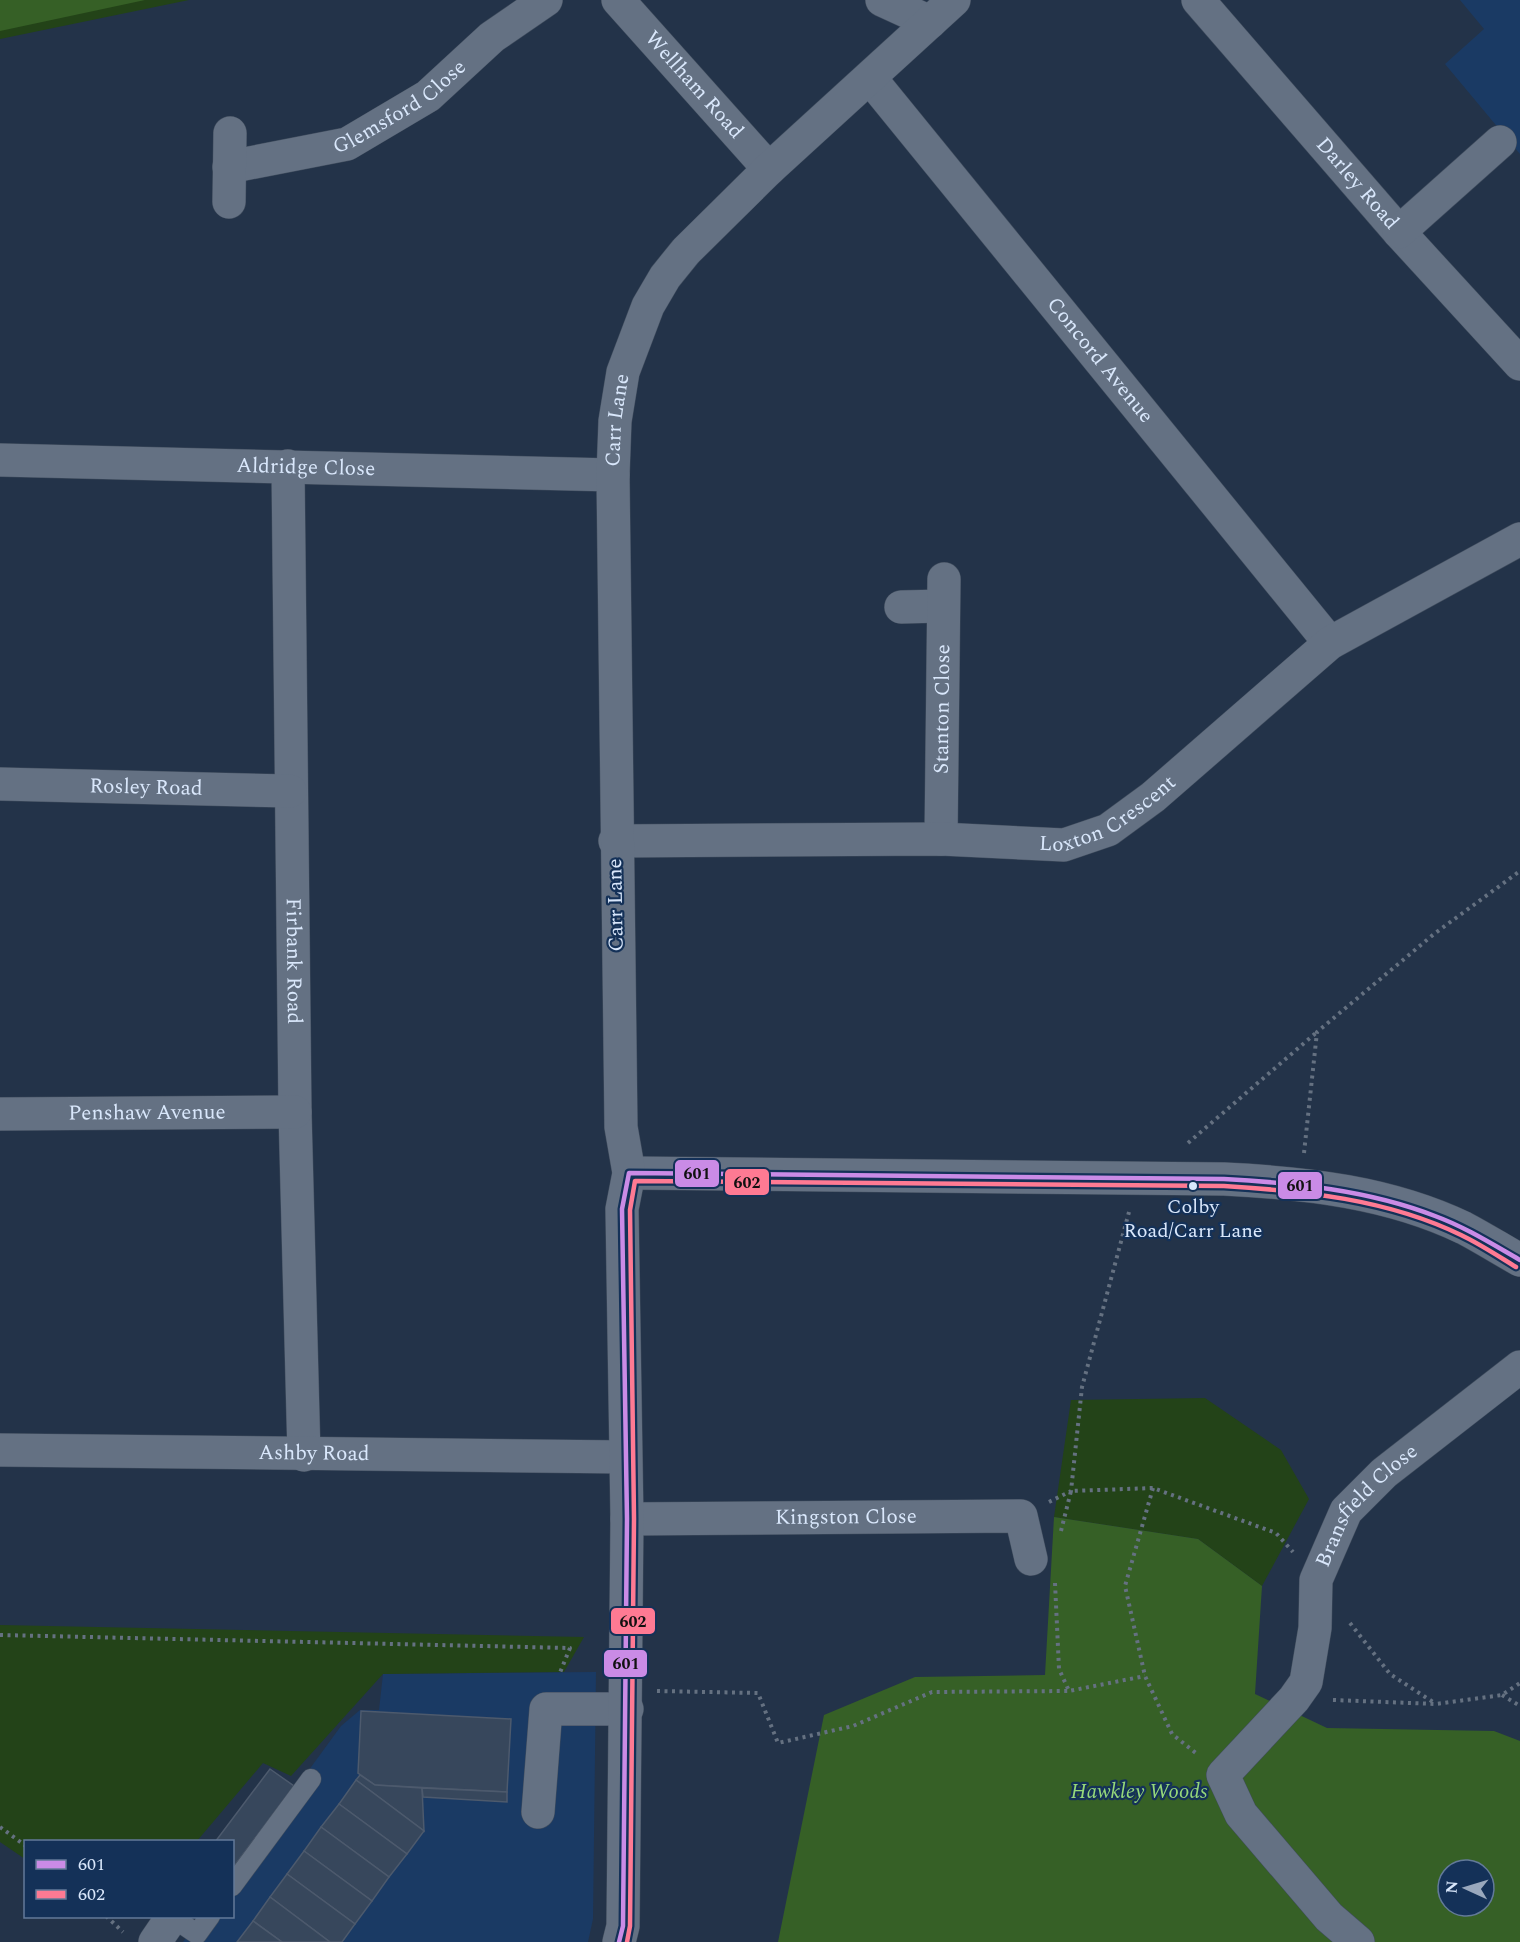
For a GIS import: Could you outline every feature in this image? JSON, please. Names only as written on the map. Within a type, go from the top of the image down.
[{"type":"street","name":"Glemsford Close","points":[[230,167],[347,144],[428,96],[492,37],[546,0]]},
{"type":"street","name":"Wellham Road","points":[[618,0],[769,169]]},
{"type":"street","points":[[882,0],[930,22]]},
{"type":"street","name":"Carr Lane","points":[[619,1942],[623,1926],[627,1519],[622,1209],[629,1173],[621,1128],[615,841],[613,475],[615,421],[623,372],[648,306],[665,277],[686,251],[769,169],[954,0]]},
{"type":"street","name":"Darley Road","points":[[1198,0],[1399,232],[1520,364]]},
{"type":"street","name":"Concord Avenue","points":[[870,78],[1330,643]]},
{"type":"street","points":[[229,202],[230,133]]},
{"type":"street","points":[[1399,232],[1500,142]]},
{"type":"street","name":"Aldridge Close","points":[[0,460],[613,475]]},
{"type":"street","name":"Firbank Road","points":[[288,466],[295,1112],[304,1455]]},
{"type":"street","name":"Loxton Crescent","points":[[615,841],[941,838],[1064,845],[1108,830],[1153,797],[1330,643],[1520,539]]},
{"type":"street","name":"Stanton Close","points":[[901,608],[944,592],[941,838]]},
{"type":"street","name":"Rosley Road","points":[[0,784],[290,791]]},
{"type":"street","name":"Penshaw Avenue","points":[[0,1114],[295,1112]]},
{"type":"street","points":[[629,1173],[1148,1178],[1301,1183],[1339,1188],[1401,1205],[1464,1228],[1520,1260]]},
{"type":"street","name":"Bransfield Close","points":[[1223,1775],[1294,1699],[1306,1682],[1315,1628],[1316,1580],[1347,1511],[1384,1473],[1520,1367]]},
{"type":"street","name":"Ashby Road","points":[[0,1450],[626,1457]]},
{"type":"street","name":"Kingston Close","points":[[627,1519],[1021,1516],[1043,1565]]},
{"type":"street","points":[[538,1812],[546,1709],[626,1700]]},
{"type":"street","points":[[1223,1775],[1241,1814],[1329,1917],[1358,1942]]},
{"type":"street","points":[[141,1939],[171,1918]]},
{"type":"lane","points":[[234,1883],[310,1779]]},
{"type":"lane","points":[[173,1918],[197,1934],[209,1918]]},
{"type":"path","points":[[1059,1541],[1071,1491],[1082,1387],[1129,1212],[1148,1178],[1434,934],[1520,871]]},
{"type":"path","points":[[1301,1183],[1317,1032]]},
{"type":"path","points":[[1071,1491],[1153,1488],[1276,1533],[1390,1674],[1436,1704]]},
{"type":"path","points":[[1153,1488],[1125,1586],[1145,1676],[1172,1734],[1223,1775]]},
{"type":"path","points":[[1043,1565],[1059,1669],[1069,1691]]},
{"type":"path","points":[[0,1635],[570,1648],[546,1709]]},
{"type":"path","points":[[626,1700],[758,1693],[778,1743],[853,1726],[932,1692],[1069,1691],[1145,1676]]},
{"type":"path","points":[[1294,1699],[1436,1704],[1502,1695],[1520,1683]]},
{"type":"path","points":[[1502,1695],[1520,1706]]},
{"type":"path","points":[[0,1827],[24,1845]]},
{"type":"path","points":[[108,1918],[141,1939]]},
{"type":"shaded area","points":[[1460,0],[1520,0],[1520,154],[1445,64],[1484,29]]},
{"type":"shaded area","points":[[596,1672],[593,1919],[588,1942],[183,1942],[200,1918],[234,1918],[234,1873],[341,1726],[360,1710],[379,1710],[383,1674]]},
{"type":"green space","points":[[0,0],[189,0],[0,39]]},
{"type":"green space","points":[[0,0],[145,0],[0,31]]},
{"type":"green space","points":[[1205,1398],[1281,1450],[1309,1499],[1262,1586],[1198,1539],[1054,1517],[1071,1400]]},
{"type":"green space","name":"Hawkley Woods","points":[[1054,1517],[1198,1539],[1262,1586],[1255,1694],[1327,1728],[1494,1731],[1520,1741],[1520,1942],[778,1942],[824,1715],[915,1677],[1045,1675]]},
{"type":"green space","points":[[0,1625],[584,1637],[564,1672],[383,1674],[291,1776],[263,1763],[198,1840],[24,1840],[24,1858],[0,1842]]},
{"type":"building","points":[[361,1711],[511,1719],[507,1792],[375,1785],[358,1773]]},
{"type":"building","points":[[270,1769],[294,1786],[234,1866],[234,1840],[217,1840]]},
{"type":"building","points":[[360,1775],[375,1785],[422,1788],[424,1831],[356,1780]]},
{"type":"building","points":[[356,1780],[424,1831],[407,1854],[339,1804]]},
{"type":"building","points":[[422,1788],[507,1792],[507,1802],[423,1797]]},
{"type":"building","points":[[339,1804],[407,1854],[389,1877],[321,1827]]},
{"type":"building","points":[[321,1827],[389,1877],[372,1901],[304,1851]]},
{"type":"building","points":[[304,1851],[372,1901],[355,1924],[287,1874]]},
{"type":"building","points":[[287,1874],[355,1924],[342,1942],[330,1942],[270,1897]]},
{"type":"building","points":[[270,1897],[330,1942],[282,1942],[253,1921]]},
{"type":"building","points":[[253,1921],[282,1942],[237,1942]]},
{"type":"transit line","name":"601","points":[[619,1942],[623,1926],[627,1519],[622,1209],[629,1173],[1224,1179],[1278,1183],[1331,1189],[1410,1207],[1457,1225],[1520,1260]]},
{"type":"transit line","name":"602","points":[[627,1942],[630,1926],[634,1519],[630,1210],[635,1181],[1224,1186],[1315,1194],[1375,1205],[1433,1223],[1482,1246],[1516,1267]]},
{"type":"place","name":"Colby Road/Carr Lane","points":[[1193,1186]]}]
